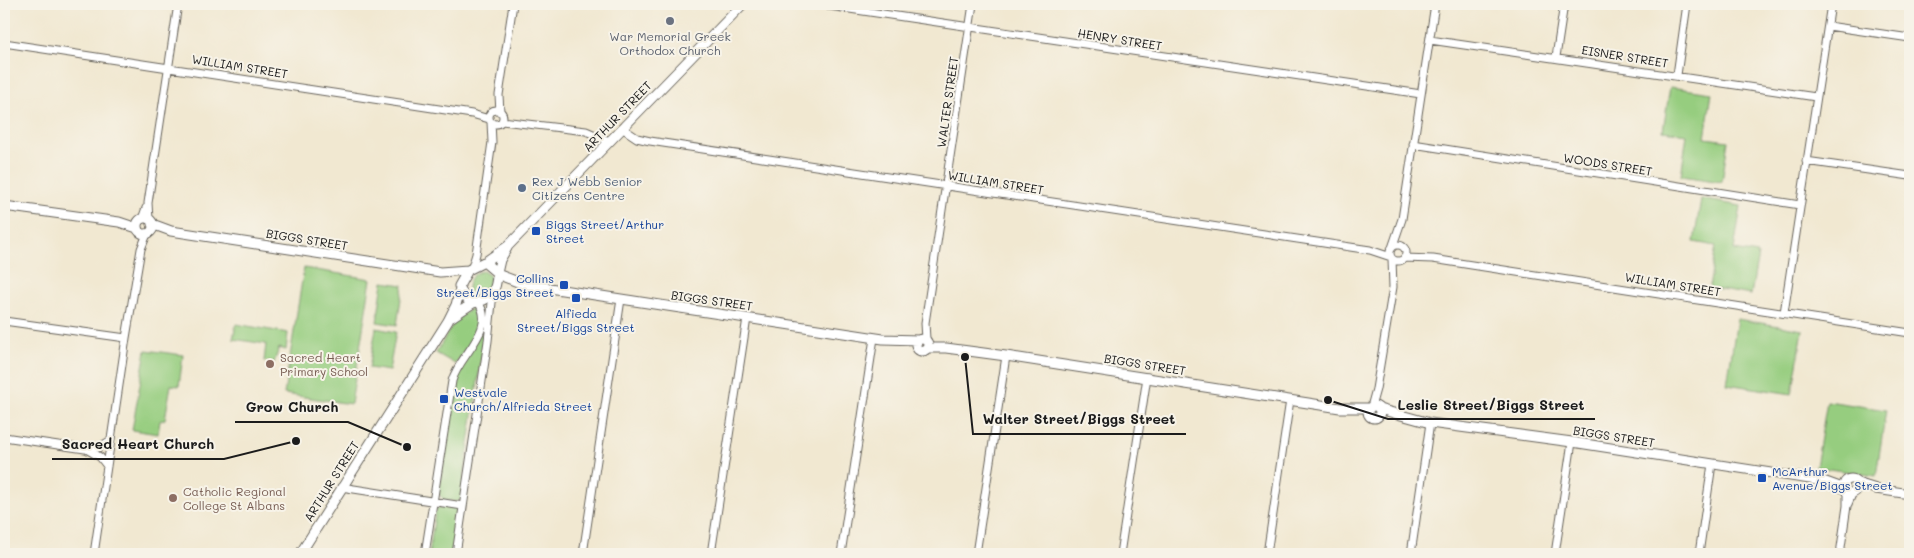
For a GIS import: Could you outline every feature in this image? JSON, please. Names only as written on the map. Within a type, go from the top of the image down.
[{"type":"street","points":[[94,554],[178,4]]},
{"type":"street","points":[[425,554],[453,375],[477,339],[482,326],[483,310],[475,302],[465,298],[460,288],[470,268],[478,242],[513,4]]},
{"type":"street","name":"ARTHUR STREET","points":[[484,262],[508,246],[743,4]]},
{"type":"street","name":"HENRY STREET","points":[[816,4],[1421,94]]},
{"type":"street","name":"WALTER STREET","points":[[922,343],[973,4]]},
{"type":"street","points":[[1373,418],[1380,415],[1375,408],[1376,389],[1392,287],[1392,254],[1402,219],[1435,4]]},
{"type":"street","points":[[1556,57],[1564,4]]},
{"type":"street","points":[[1677,75],[1687,4]]},
{"type":"street","points":[[1784,313],[1831,4]]},
{"type":"street","points":[[1828,26],[1910,38]]},
{"type":"street","name":"EISNER STREET","points":[[1430,40],[1556,57],[1816,97]]},
{"type":"street","name":"WILLIAM STREET","points":[[4,43],[168,66],[586,131],[609,141]]},
{"type":"street","name":"WILLIAM STREET","points":[[622,128],[637,138],[650,141],[1392,254]]},
{"type":"street","name":"WOODS STREET","points":[[1413,144],[1800,205]]},
{"type":"street","points":[[1806,160],[1910,176]]},
{"type":"street","name":"BIGGS STREET","points":[[4,206],[440,272],[470,268]]},
{"type":"street","points":[[1392,287],[1404,255],[1402,219]]},
{"type":"street","points":[[456,554],[497,274],[484,262],[478,242]]},
{"type":"street","name":"ARTHUR STREET","points":[[497,274],[500,260],[508,246]]},
{"type":"street","points":[[1392,254],[1397,246],[1404,255]]},
{"type":"street","points":[[1392,254],[1404,255]]},
{"type":"street","name":"WILLIAM STREET","points":[[1404,255],[1910,332]]},
{"type":"street","points":[[470,268],[484,262]]},
{"type":"street","name":"BIGGS STREET","points":[[440,272],[460,288]]},
{"type":"street","name":"BIGGS STREET","points":[[497,274],[523,284],[621,300],[1146,377],[1340,408],[1373,418],[1402,417]]},
{"type":"street","name":"BIGGS STREET","points":[[494,291],[523,284]]},
{"type":"street","name":"ARTHUR STREET","points":[[300,554],[448,321],[456,305],[460,288]]},
{"type":"street","points":[[475,302],[494,291]]},
{"type":"street","points":[[583,554],[621,300]]},
{"type":"street","name":"ARTHUR STREET","points":[[448,321],[475,302]]},
{"type":"street","points":[[711,554],[747,318]]},
{"type":"street","points":[[4,320],[126,338]]},
{"type":"street","points":[[841,554],[874,338]]},
{"type":"street","points":[[976,554],[1006,356]]},
{"type":"street","points":[[1120,554],[1146,377]]},
{"type":"street","points":[[1267,554],[1290,400]]},
{"type":"street","name":"BIGGS STREET","points":[[1340,408],[1375,408],[1430,424],[1572,442],[1851,487],[1910,494]]},
{"type":"street","points":[[1411,554],[1430,424]]},
{"type":"street","points":[[4,437],[85,449],[98,448],[111,440]]},
{"type":"street","points":[[1555,554],[1572,442]]},
{"type":"street","points":[[85,449],[100,456],[107,466]]},
{"type":"street","points":[[1699,554],[1712,464]]},
{"type":"street","points":[[341,487],[464,506]]},
{"type":"street","points":[[1840,554],[1851,487]]},
{"type":"green space","points":[[1670,87],[1712,93],[1705,138],[1728,141],[1722,182],[1681,176],[1687,134],[1663,131]]},
{"type":"green space","points":[[1701,199],[1741,206],[1734,250],[1758,254],[1751,295],[1709,288],[1716,246],[1694,242]]},
{"type":"green space","points":[[304,268],[371,279],[351,404],[284,394]]},
{"type":"green space","points":[[483,271],[490,276],[489,283],[484,292],[474,296],[468,291],[470,281],[476,273]]},
{"type":"green space","points":[[383,282],[403,285],[397,325],[377,322]]},
{"type":"green space","points":[[472,308],[478,309],[480,316],[478,331],[470,346],[455,364],[436,353],[459,318]]},
{"type":"green space","points":[[488,311],[461,499],[458,502],[444,500],[438,493],[457,375]]},
{"type":"green space","points":[[1737,319],[1803,330],[1792,394],[1727,384]]},
{"type":"green space","points":[[236,324],[288,333],[286,350],[279,348],[274,363],[264,361],[266,344],[233,339]]},
{"type":"green space","points":[[376,328],[396,332],[389,371],[369,368]]},
{"type":"green space","points":[[146,350],[183,355],[179,386],[171,385],[165,419],[160,421],[158,434],[132,430]]},
{"type":"green space","points":[[1827,401],[1886,410],[1876,476],[1816,467]]},
{"type":"green space","points":[[443,506],[458,508],[459,511],[452,554],[429,554],[435,513],[437,508]]},
{"type":"place","name":"War Memorial Greek Orthodox Church","points":[[670,21]]},
{"type":"place","name":"Rex J Webb Senior Citizens Centre","points":[[522,188]]},
{"type":"place","name":"Biggs Street/Arthur Street","points":[[536,231]]},
{"type":"place","name":"Collins Street/Biggs Street","points":[[564,285]]},
{"type":"place","name":"Alfieda Street/Biggs Street","points":[[576,298]]},
{"type":"place","name":"Walter Street/Biggs Street","points":[[965,357]]},
{"type":"place","name":"Sacred Heart Primary School","points":[[270,364]]},
{"type":"place","name":"Westvale Church/Alfrieda Street","points":[[444,399]]},
{"type":"place","name":"Leslie Street/Biggs Street","points":[[1328,400]]},
{"type":"place","name":"Sacred Heart Church","points":[[296,441]]},
{"type":"place","name":"Grow Church","points":[[407,447]]},
{"type":"place","name":"McArthur Avenue/Biggs Street","points":[[1762,478]]},
{"type":"place","name":"Catholic Regional College St Albans","points":[[173,498]]}]
